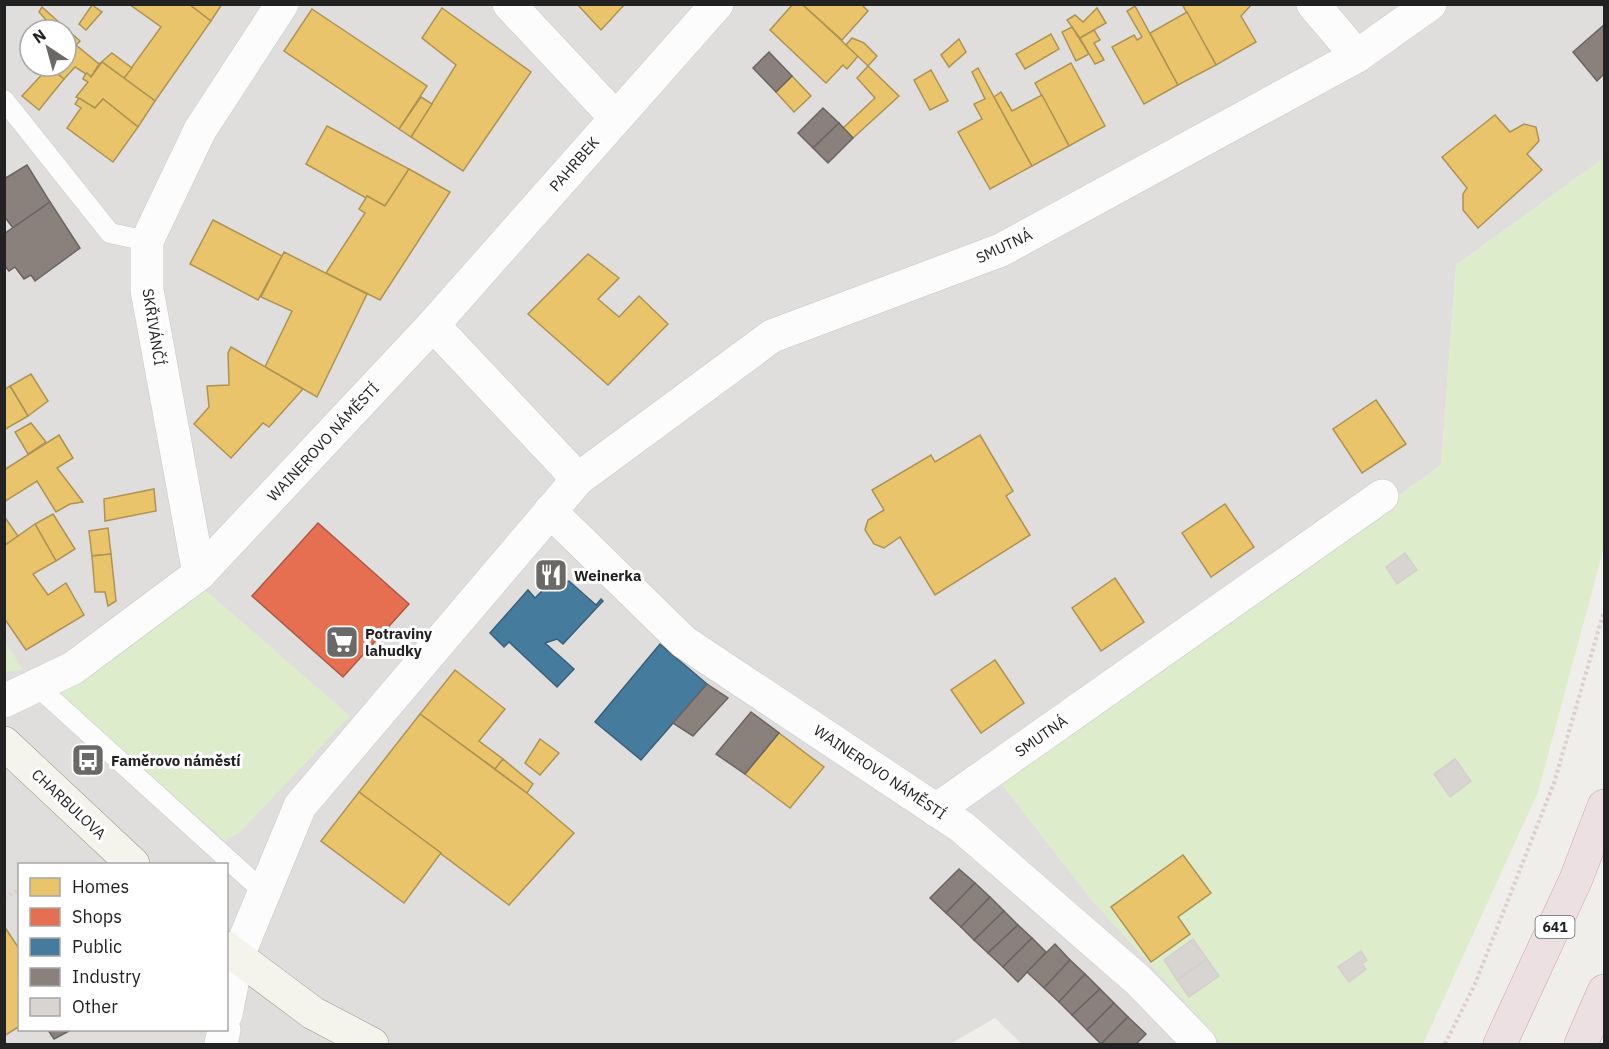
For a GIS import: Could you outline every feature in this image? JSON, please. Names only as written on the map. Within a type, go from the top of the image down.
[{"type":"highway","name":"641","points":[[1500,1044],[1576,879],[1605,806]]},
{"type":"highway","points":[[1581,1044],[1605,991]]},
{"type":"street","name":"SKŘIVÁNČÍ","points":[[199,574],[147,290],[147,241],[200,130],[282,4]]},
{"type":"street","points":[[509,4],[615,117]]},
{"type":"street","name":"PAHRBEK","points":[[433,325],[717,4]]},
{"type":"street","points":[[1313,4],[1357,56]]},
{"type":"street","name":"SMUTNÁ","points":[[578,479],[772,336],[1001,250],[1357,56],[1430,4]]},
{"type":"street","points":[[228,994],[232,953],[264,892],[300,806],[578,479],[433,325]]},
{"type":"street","name":"WAINEROVO NÁMĚSTÍ","points":[[4,700],[73,668],[199,574],[433,325]]},
{"type":"street","name":"SMUTNÁ","points":[[936,810],[1382,496]]},
{"type":"street","name":"WAINEROVO NÁMĚSTÍ","points":[[550,511],[684,642],[963,827],[1139,981],[1200,1044]]},
{"type":"street","name":"CHARBULOVA","points":[[4,743],[132,863]]},
{"type":"street","points":[[232,953],[313,1012],[372,1044]]},
{"type":"lane","points":[[4,100],[110,233],[147,241]]},
{"type":"lane","points":[[37,686],[264,892]]},
{"type":"path","points":[[1445,1044],[1474,984],[1554,783],[1605,611]]},
{"type":"path","points":[[4,898],[18,890]]},
{"type":"shaded area","points":[[5,5],[1604,5],[1604,158],[1456,265],[1441,465],[1001,783],[1091,899],[1223,1044],[1022,1044],[995,1018],[950,1044],[5,1044]]},
{"type":"green space","points":[[1604,158],[1604,547],[1538,792],[1423,1044],[1223,1044],[1091,899],[1001,783],[1441,465],[1456,265]]},
{"type":"green space","points":[[202,587],[350,716],[241,831],[225,841],[60,695],[55,687]]},
{"type":"green space","points":[[5,641],[23,670],[5,672]]},
{"type":"building: Homes","points":[[129,4],[189,4],[211,21],[155,101],[124,78],[161,27]]},
{"type":"building: Homes","points":[[189,4],[222,4],[211,21]]},
{"type":"building: Homes","points":[[577,4],[625,4],[601,30]]},
{"type":"building: Homes","points":[[793,4],[802,4],[858,56],[847,69],[843,65],[826,83],[770,30]]},
{"type":"building: Homes","points":[[802,4],[861,4],[868,11],[842,40]]},
{"type":"building: Homes","points":[[1182,4],[1252,4],[1241,16],[1256,42],[1216,65]]},
{"type":"building: Homes","points":[[92,5],[102,12],[86,30],[79,24]]},
{"type":"building: Homes","points":[[1135,6],[1178,85],[1144,104],[1112,47],[1134,35],[1137,40],[1142,37],[1127,11]]},
{"type":"building: Homes","points":[[42,7],[54,18],[44,18],[39,12]]},
{"type":"building: Homes","points":[[442,8],[531,72],[463,171],[411,137],[456,65],[422,38]]},
{"type":"building: Homes","points":[[1097,8],[1106,23],[1080,38],[1067,20],[1075,15],[1083,22]]},
{"type":"building: Homes","points":[[312,9],[427,86],[399,129],[284,51]]},
{"type":"building: Homes","points":[[1187,12],[1216,65],[1178,85],[1150,33]]},
{"type":"building: Homes","points":[[1072,27],[1089,54],[1076,61],[1062,32]]},
{"type":"building: Homes","points":[[1094,30],[1100,40],[1094,43],[1104,60],[1095,64],[1080,38]]},
{"type":"building: Homes","points":[[1051,34],[1059,49],[1025,69],[1016,54]]},
{"type":"building: Homes","points":[[852,38],[864,43],[877,56],[868,66],[846,45]]},
{"type":"building: Homes","points":[[959,39],[966,52],[949,67],[941,55]]},
{"type":"building: Homes","points":[[78,47],[99,64],[91,77],[78,69]]},
{"type":"building: Homes","points":[[112,53],[132,68],[124,78],[102,62],[99,64]]},
{"type":"building: Homes","points":[[102,62],[155,101],[138,127],[103,99],[95,108],[76,97],[88,82],[83,79],[85,75],[87,73],[91,77]]},
{"type":"building: Homes","points":[[1071,63],[1105,126],[1069,146],[1035,83]]},
{"type":"building: Homes","points":[[868,66],[899,96],[853,138],[843,128],[875,98],[857,78]]},
{"type":"building: Homes","points":[[978,68],[1032,166],[990,189],[958,132],[982,119],[974,104],[985,99],[972,72]]},
{"type":"building: Homes","points":[[931,70],[948,101],[930,110],[914,80]]},
{"type":"building: Homes","points":[[792,76],[811,96],[794,112],[776,92]]},
{"type":"building: Homes","points":[[39,78],[64,79],[39,110],[22,96]]},
{"type":"building: Homes","points":[[1001,92],[1012,111],[1042,95],[1069,146],[1032,166],[994,97]]},
{"type":"building: Homes","points":[[421,97],[432,104],[411,137],[399,129]]},
{"type":"building: Homes","points":[[79,98],[95,108],[103,99],[138,127],[113,162],[67,128],[81,108],[75,104]]},
{"type":"building: Homes","points":[[1495,115],[1510,132],[1524,124],[1536,127],[1539,141],[1527,154],[1542,170],[1478,228],[1463,210],[1463,194],[1467,188],[1442,157]]},
{"type":"building: Homes","points":[[327,126],[409,169],[385,206],[367,196],[366,198],[306,164]]},
{"type":"building: Homes","points":[[409,169],[450,192],[380,300],[326,273],[365,213],[359,209],[367,196],[385,206]]},
{"type":"building: Homes","points":[[213,220],[282,256],[258,300],[190,264]]},
{"type":"building: Homes","points":[[284,252],[367,294],[317,397],[265,367],[292,311],[261,297]]},
{"type":"building: Homes","points":[[588,254],[619,278],[598,299],[619,317],[639,296],[668,324],[608,385],[528,314]]},
{"type":"building: Homes","points":[[231,347],[303,389],[269,427],[263,423],[231,458],[194,424],[209,407],[207,386],[229,385],[228,353]]},
{"type":"building: Homes","points":[[31,374],[48,401],[28,416],[10,386]]},
{"type":"building: Homes","points":[[10,386],[28,416],[4,430],[4,390]]},
{"type":"building: Homes","points":[[1376,400],[1406,444],[1362,473],[1333,429]]},
{"type":"building: Homes","points":[[31,423],[46,442],[28,454],[15,432]]},
{"type":"building: Homes","points":[[59,435],[73,458],[57,468],[83,502],[70,504],[56,512],[37,481],[4,502],[4,470]]},
{"type":"building: Homes","points":[[980,435],[1013,491],[1006,496],[1030,535],[935,595],[900,537],[884,548],[874,544],[865,530],[868,520],[884,510],[872,490],[931,455],[935,462]]},
{"type":"building: Homes","points":[[154,489],[156,511],[105,521],[104,499]]},
{"type":"building: Homes","points":[[1225,504],[1254,547],[1211,577],[1182,533]]},
{"type":"building: Homes","points":[[53,514],[75,549],[56,561],[35,524]]},
{"type":"building: Homes","points":[[4,516],[18,536],[4,546]]},
{"type":"building: Homes","points":[[35,524],[56,561],[33,574],[48,595],[66,583],[84,615],[26,650],[4,618],[4,546]]},
{"type":"building: Homes","points":[[108,528],[111,554],[92,556],[89,531]]},
{"type":"building: Homes","points":[[111,554],[116,601],[108,606],[105,592],[95,592],[92,556]]},
{"type":"building: Homes","points":[[1115,578],[1144,622],[1101,651],[1072,608]]},
{"type":"building: Homes","points":[[995,660],[1024,703],[981,733],[951,690]]},
{"type":"building: Homes","points":[[455,670],[505,709],[479,741],[503,759],[495,769],[420,714]]},
{"type":"building: Homes","points":[[420,714],[527,793],[574,833],[509,905],[359,792]]},
{"type":"building: Homes","points":[[779,733],[824,767],[790,808],[745,774]]},
{"type":"building: Homes","points":[[540,739],[559,753],[540,775],[525,763]]},
{"type":"building: Homes","points":[[503,759],[533,784],[527,793],[495,769]]},
{"type":"building: Homes","points":[[359,792],[441,853],[404,903],[321,841]]},
{"type":"building: Homes","points":[[1183,855],[1211,893],[1178,917],[1190,934],[1151,962],[1111,907]]},
{"type":"building: Homes","points":[[4,926],[18,947],[18,1027],[4,1036]]},
{"type":"building: Shops","points":[[318,523],[409,604],[343,677],[252,596]]},
{"type":"building: Public","points":[[569,581],[596,605],[601,599],[603,601],[563,644],[557,639],[545,643],[574,669],[557,687],[509,642],[504,647],[490,633],[528,590],[535,598],[546,587]]},
{"type":"building: Public","points":[[660,644],[707,684],[641,760],[595,722]]},
{"type":"building: Industry","points":[[1604,25],[1604,74],[1597,81],[1573,52]]},
{"type":"building: Industry","points":[[769,52],[792,76],[776,92],[753,68]]},
{"type":"building: Industry","points":[[823,108],[839,123],[813,148],[798,133]]},
{"type":"building: Industry","points":[[839,123],[853,138],[828,163],[813,148]]},
{"type":"building: Industry","points":[[27,165],[50,202],[13,228],[4,216],[4,179]]},
{"type":"building: Industry","points":[[50,202],[80,248],[35,281],[31,275],[24,279],[15,267],[9,271],[4,265],[4,234]]},
{"type":"building: Industry","points":[[707,684],[728,698],[693,736],[673,723]]},
{"type":"building: Industry","points":[[751,712],[779,733],[745,774],[716,754]]},
{"type":"building: Industry","points":[[959,869],[975,883],[946,913],[930,898]]},
{"type":"building: Industry","points":[[975,883],[990,897],[961,927],[946,913]]},
{"type":"building: Industry","points":[[990,897],[1004,911],[974,940],[961,927]]},
{"type":"building: Industry","points":[[1004,911],[1018,925],[988,953],[974,940]]},
{"type":"building: Industry","points":[[1018,925],[1032,938],[1003,967],[988,953]]},
{"type":"building: Industry","points":[[1032,938],[1046,952],[1018,982],[1003,967]]},
{"type":"building: Industry","points":[[1055,944],[1070,960],[1044,988],[1027,972]]},
{"type":"building: Industry","points":[[1070,960],[1085,974],[1059,1002],[1044,988]]},
{"type":"building: Industry","points":[[1085,974],[1100,989],[1072,1015],[1059,1002]]},
{"type":"building: Industry","points":[[1100,989],[1114,1003],[1087,1030],[1072,1015]]},
{"type":"building: Industry","points":[[1114,1003],[1128,1017],[1101,1044],[1087,1030]]},
{"type":"building: Industry","points":[[1128,1017],[1146,1034],[1136,1044],[1101,1044]]},
{"type":"building: Industry","points":[[49,1031],[69,1031],[54,1039]]},
{"type":"building: Other","points":[[1405,553],[1417,570],[1397,584],[1386,567]]},
{"type":"building: Other","points":[[1455,759],[1471,781],[1450,797],[1434,774]]},
{"type":"building: Other","points":[[1193,939],[1207,959],[1177,980],[1164,960]]},
{"type":"building: Other","points":[[1361,951],[1367,960],[1362,964],[1366,969],[1349,982],[1338,967]]},
{"type":"building: Other","points":[[1207,959],[1219,976],[1189,997],[1177,980]]},
{"type":"place","name":"Weinerka","points":[[551,575]]},
{"type":"place","name":"Potraviny lahudky","points":[[342,642]]},
{"type":"place","name":"Faměrovo náměstí","points":[[88,760]]}]
